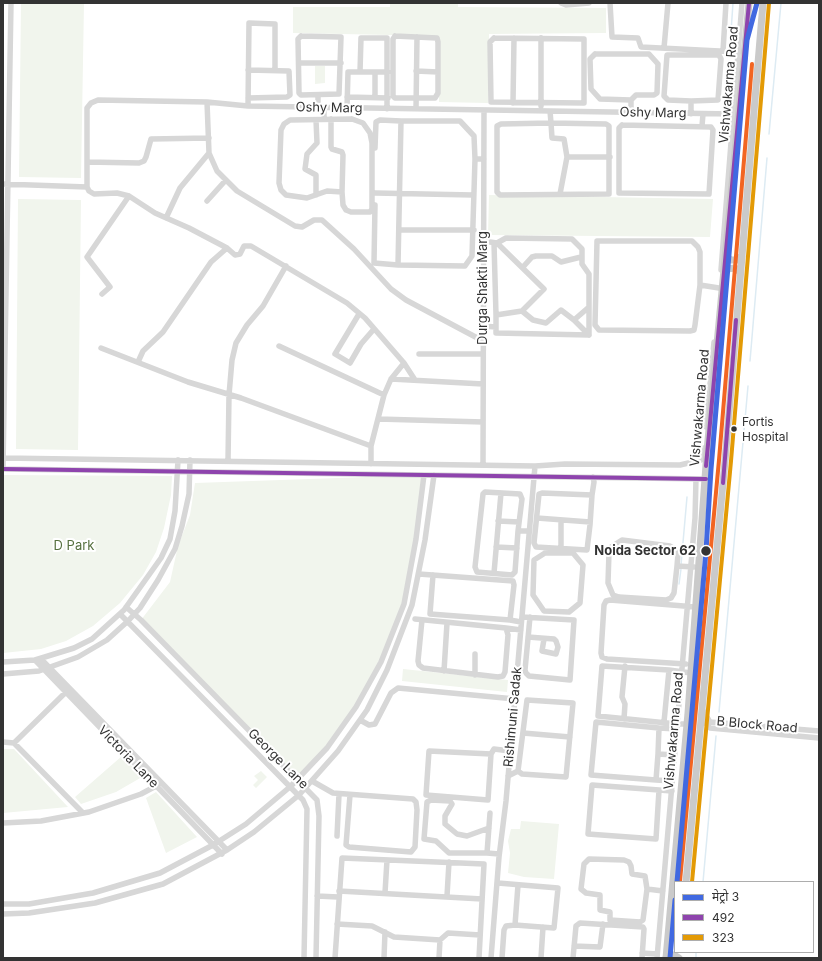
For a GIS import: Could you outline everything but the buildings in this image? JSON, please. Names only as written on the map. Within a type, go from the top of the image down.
[{"type":"main road","name":"Vishwakarma Road","points":[[666,958],[692,665],[696,607],[694,567],[706,479],[717,332],[725,271],[732,158],[745,12],[749,3]]},
{"type":"main road","name":"Vishwakarma Road","points":[[686,881],[702,719],[763,3]]},
{"type":"main road","points":[[726,256],[731,260],[736,260],[742,256]]},
{"type":"main road","points":[[725,271],[727,269],[735,268],[740,272]]},
{"type":"main road","points":[[667,945],[674,948]]},
{"type":"main road","points":[[666,958],[674,955],[679,958]]},
{"type":"street","points":[[11,3],[5,193],[3,469],[706,479]]},
{"type":"street","points":[[561,3],[566,5],[589,3]]},
{"type":"street","points":[[610,3],[612,37],[638,38],[641,47],[739,52]]},
{"type":"street","points":[[664,48],[668,3]]},
{"type":"street","points":[[723,51],[726,3]]},
{"type":"street","points":[[3,458],[535,466],[566,464],[680,465],[701,460],[704,453],[717,332],[719,288],[732,158],[732,114],[745,12],[742,3]]},
{"type":"street","points":[[248,106],[248,24],[250,22],[275,24],[275,70]]},
{"type":"street","points":[[395,36],[437,38],[438,72],[437,96],[432,98],[396,98],[393,96],[393,39],[395,36]]},
{"type":"street","points":[[299,37],[341,37],[341,63],[339,94],[301,95],[299,93],[299,37]]},
{"type":"street","points":[[360,72],[360,40],[363,37],[387,38],[388,109]]},
{"type":"street","points":[[416,109],[417,37]]},
{"type":"street","points":[[494,38],[514,38],[583,38],[585,40],[584,103],[494,103],[490,100],[490,42],[494,38]]},
{"type":"street","points":[[513,103],[514,38]]},
{"type":"street","points":[[541,38],[541,111]]},
{"type":"street","points":[[631,100],[603,99],[592,92],[590,59],[593,55],[647,53],[656,61],[658,65],[657,93],[654,95],[636,95],[631,100],[631,113]]},
{"type":"street","points":[[667,54],[719,55],[721,59],[718,100],[716,102],[691,101],[668,100],[665,98],[667,54]]},
{"type":"street","points":[[298,63],[341,63]]},
{"type":"street","points":[[248,70],[289,71],[289,97],[248,98]]},
{"type":"street","points":[[416,71],[438,72]]},
{"type":"street","points":[[347,108],[348,72],[388,72]]},
{"type":"street","points":[[375,72],[375,98]]},
{"type":"street","points":[[318,95],[318,107]]},
{"type":"street","points":[[347,97],[388,98]]},
{"type":"street","name":"Oshy Marg","points":[[87,187],[87,108],[91,103],[98,100],[207,102],[248,106],[732,114]]},
{"type":"street","points":[[691,101],[691,114]]},
{"type":"street","points":[[207,102],[209,153],[212,162],[225,180],[236,191],[295,226],[302,227],[314,220],[322,220],[354,249],[391,288],[406,300],[483,341]]},
{"type":"street","points":[[324,107],[327,119],[332,149],[342,152],[344,159],[342,192],[343,205],[346,210],[351,212],[370,212],[372,209],[372,143],[370,133],[363,123],[352,119],[327,119],[316,120],[290,120],[284,124],[281,130],[279,183],[281,190],[286,195],[293,197],[307,198],[316,195],[319,192],[327,191],[342,192]]},
{"type":"street","points":[[432,109],[432,121]]},
{"type":"street","name":"Durga Shakti Marg","points":[[483,465],[484,110]]},
{"type":"street","points":[[550,111],[552,138],[564,139],[567,157],[560,194]]},
{"type":"street","points":[[702,126],[703,114]]},
{"type":"street","points":[[316,120],[317,143],[307,154],[306,169],[308,171],[315,172],[316,195]]},
{"type":"street","points":[[380,120],[432,121],[460,121],[464,123],[474,136],[474,230],[472,256],[465,266],[398,265],[374,263],[376,122],[380,120]]},
{"type":"street","points":[[398,265],[401,121]]},
{"type":"street","points":[[551,123],[606,124],[609,126],[609,194],[500,195],[497,192],[497,126],[501,124],[551,123]]},
{"type":"street","points":[[620,126],[702,126],[711,127],[713,130],[709,194],[619,193],[620,126]]},
{"type":"street","points":[[87,162],[144,161],[149,143],[154,138],[209,138]]},
{"type":"street","points":[[166,218],[180,188],[209,153]]},
{"type":"street","points":[[567,157],[610,157]]},
{"type":"street","points":[[475,159],[484,159]]},
{"type":"street","points":[[207,201],[225,180]]},
{"type":"street","points":[[6,184],[87,187],[88,191],[94,194],[117,193],[129,196],[155,213],[189,228],[227,248],[235,255],[238,255],[244,246],[251,246],[347,303],[374,329],[404,363],[415,380]]},
{"type":"street","points":[[375,193],[474,195]]},
{"type":"street","points":[[102,294],[110,286],[87,257],[129,196]]},
{"type":"street","points":[[399,230],[474,230]]},
{"type":"street","points":[[496,243],[506,238],[572,239],[582,249],[582,264],[589,274],[589,335]]},
{"type":"street","points":[[484,241],[496,243],[523,267],[544,289],[522,311],[496,315]]},
{"type":"street","points":[[597,241],[692,241],[698,247],[700,252],[700,285],[694,330],[690,332],[599,330],[596,328],[597,241]]},
{"type":"street","points":[[496,243],[496,333],[589,335]]},
{"type":"street","points":[[138,362],[143,351],[163,332],[211,262],[227,248]]},
{"type":"street","points":[[523,267],[532,257],[536,256],[552,256],[561,262],[581,257]]},
{"type":"street","points":[[228,462],[232,360],[236,343],[247,325],[263,306],[286,266]]},
{"type":"street","points":[[700,285],[719,288]]},
{"type":"street","points":[[574,320],[589,307]]},
{"type":"street","points":[[522,311],[533,320],[546,323],[561,310],[589,335]]},
{"type":"street","points":[[360,314],[335,354],[350,363],[361,344],[374,329]]},
{"type":"street","points":[[483,326],[496,327]]},
{"type":"street","points":[[279,346],[384,395]]},
{"type":"street","points":[[101,348],[371,446]]},
{"type":"street","points":[[419,354],[483,354]]},
{"type":"street","points":[[371,464],[371,446],[384,395],[391,379],[404,363]]},
{"type":"street","points":[[391,379],[483,384]]},
{"type":"street","points":[[378,419],[483,422]]},
{"type":"street","points":[[3,662],[38,659],[74,648],[92,639],[120,614],[161,558],[170,539],[176,511],[178,460]]},
{"type":"street","points":[[3,674],[47,669],[90,652],[112,637],[128,621],[158,580],[175,549],[186,513],[189,494],[190,460]]},
{"type":"street","name":"Rishimuni Sadak","points":[[491,958],[498,883],[499,854],[508,776],[535,466]]},
{"type":"street","points":[[3,904],[29,904],[101,890],[160,873],[213,845],[246,824],[298,780],[327,748],[352,713],[381,662],[404,604],[416,539],[424,475]]},
{"type":"street","points":[[3,914],[29,913],[95,903],[163,884],[222,854],[254,832],[306,788],[338,751],[367,710],[387,670],[412,604],[425,540],[434,475]]},
{"type":"street","points":[[592,495],[539,494],[534,543],[536,546],[587,550],[590,522],[592,495],[593,477]]},
{"type":"street","points":[[573,958],[577,924],[643,927],[642,955],[657,956],[687,607],[694,567],[696,479]]},
{"type":"street","points":[[485,492],[520,494],[522,499],[519,522],[515,572],[512,575],[477,572],[475,567],[482,494],[485,492]]},
{"type":"street","points":[[494,573],[501,493]]},
{"type":"street","points":[[537,518],[590,522]]},
{"type":"street","points":[[561,520],[561,549]]},
{"type":"street","points":[[498,521],[519,522]]},
{"type":"street","points":[[518,531],[529,532]]},
{"type":"street","points":[[622,540],[670,546],[675,549],[678,554],[677,566],[674,593],[671,598],[666,600],[619,597],[613,595],[608,583],[609,552],[611,546],[622,540]]},
{"type":"street","points":[[496,546],[517,548]]},
{"type":"street","points":[[545,553],[573,553],[583,565],[580,603],[569,612],[544,611],[533,595],[534,572],[534,560],[545,553]]},
{"type":"street","points":[[677,566],[694,567]]},
{"type":"street","points":[[526,572],[534,572]]},
{"type":"street","points":[[419,574],[513,581],[514,586],[510,620]]},
{"type":"street","points":[[434,575],[430,614],[510,620],[530,617],[574,620],[570,680],[529,676],[525,670],[530,617]]},
{"type":"street","points":[[525,580],[534,581]]},
{"type":"street","points":[[692,665],[607,659],[602,657],[604,605],[606,601],[610,600],[696,607]]},
{"type":"street","name":"George Lane","points":[[126,607],[317,800],[319,816],[316,958]]},
{"type":"street","name":"George Lane","points":[[120,614],[291,786],[299,795],[307,809],[304,958]]},
{"type":"street","points":[[414,619],[521,630]]},
{"type":"street","points":[[422,620],[419,665],[423,668],[498,678],[504,676],[508,635],[506,628]]},
{"type":"street","points":[[444,670],[447,623]]},
{"type":"street","points":[[528,637],[544,638]]},
{"type":"street","points":[[475,654],[476,675]]},
{"type":"street","name":"Victoria Lane","points":[[38,659],[159,784],[222,854]]},
{"type":"street","points":[[677,726],[664,722],[598,716],[602,666],[625,666],[691,673]]},
{"type":"street","points":[[624,719],[625,704],[622,697],[625,666]]},
{"type":"street","name":"Victoria Lane","points":[[47,669],[66,692],[227,850]]},
{"type":"street","points":[[664,722],[669,670]]},
{"type":"street","points":[[360,720],[369,725],[375,724],[391,693],[398,688],[515,698]]},
{"type":"street","points":[[14,743],[66,692]]},
{"type":"street","points":[[527,700],[573,703],[566,777],[522,774],[518,771],[527,700]]},
{"type":"street","name":"B Block Road","points":[[702,709],[710,722],[819,731]]},
{"type":"street","points":[[702,719],[710,728],[819,738]]},
{"type":"street","points":[[672,781],[591,775],[596,722],[659,728],[687,724]]},
{"type":"street","points":[[656,780],[659,728]]},
{"type":"street","points":[[523,733],[570,737]]},
{"type":"street","points":[[3,742],[14,743],[83,813]]},
{"type":"street","points":[[491,754],[429,751],[426,795],[488,800],[491,754],[494,750],[510,751]]},
{"type":"street","points":[[658,754],[675,755]]},
{"type":"street","points":[[508,776],[518,771]]},
{"type":"street","points":[[312,781],[333,793],[413,799],[416,802],[415,847],[411,852],[349,847],[346,845],[350,795]]},
{"type":"street","points":[[3,823],[41,821],[83,813],[124,800],[159,784]]},
{"type":"street","points":[[667,840],[588,834],[592,785],[672,791]]},
{"type":"street","points":[[656,839],[659,790]]},
{"type":"street","points":[[336,836],[339,794]]},
{"type":"street","points":[[488,828],[467,836],[457,834],[445,824],[445,816],[452,804],[450,801],[437,800],[426,802],[424,839],[436,841],[449,853],[499,854]]},
{"type":"street","points":[[487,853],[490,813]]},
{"type":"street","points":[[335,958],[338,897],[342,858],[484,864],[479,958]]},
{"type":"street","points":[[589,859],[624,860],[629,862],[632,874],[645,876],[647,889],[643,920],[640,922],[610,920],[610,912],[600,910],[600,895],[586,893],[581,889],[584,864],[589,859]]},
{"type":"street","points":[[385,893],[387,860]]},
{"type":"street","points":[[446,896],[449,862]]},
{"type":"street","points":[[498,883],[558,888],[554,928],[515,925],[506,926],[504,930],[502,958]]},
{"type":"street","points":[[515,925],[518,885]]},
{"type":"street","points":[[647,889],[663,891]]},
{"type":"street","points":[[339,891],[482,899]]},
{"type":"street","points":[[317,896],[338,897]]},
{"type":"street","points":[[337,924],[372,926],[394,938],[440,940],[448,933],[480,935]]},
{"type":"street","points":[[574,946],[600,948],[603,924]]},
{"type":"street","points":[[541,958],[544,927]]},
{"type":"street","points":[[384,958],[385,932]]},
{"type":"street","points":[[439,958],[440,940]]},
{"type":"green space","points":[[21,3],[84,3],[81,178],[19,177]]},
{"type":"green space","points":[[390,3],[458,3],[458,7],[606,8],[606,33],[489,34],[488,103],[439,102],[439,36],[293,33],[293,7],[390,7]]},
{"type":"green space","points":[[315,66],[325,66],[325,83],[315,84]]},
{"type":"green space","points":[[489,195],[713,199],[710,237],[488,235]]},
{"type":"green space","points":[[18,199],[81,200],[78,450],[16,449]]},
{"type":"green space","name":"D Park","points":[[3,475],[172,476],[171,495],[164,528],[156,552],[143,575],[120,603],[93,626],[66,641],[41,649],[3,653]]},
{"type":"green space","points":[[424,475],[415,543],[401,610],[386,647],[360,700],[332,741],[298,780],[141,620],[170,582],[178,546],[190,515],[195,483]]},
{"type":"green space","points":[[403,669],[508,680],[507,692],[402,681]]},
{"type":"green space","points":[[3,749],[14,749],[68,807],[3,813]]},
{"type":"green space","points":[[122,756],[142,777],[116,792],[81,804],[75,797]]},
{"type":"green space","points":[[261,771],[267,777],[256,788],[253,785],[258,780],[254,776]]},
{"type":"green space","points":[[156,792],[197,837],[166,853],[146,798]]},
{"type":"green space","points":[[521,821],[559,824],[554,879],[524,877],[508,873],[510,853],[508,841],[511,829],[520,829]]},
{"type":"waterway","points":[[730,46],[733,3]]},
{"type":"waterway","points":[[769,134],[781,3]]},
{"type":"waterway","points":[[750,361],[767,158]]},
{"type":"waterway","points":[[719,712],[748,386]]},
{"type":"waterway","points":[[681,565],[687,497]]},
{"type":"waterway","points":[[679,584],[681,569]]},
{"type":"waterway","points":[[703,881],[716,736]]},
{"type":"waterway","points":[[696,953],[696,958]]},
{"type":"metro line","name":"3","points":[[677,881],[706,551],[711,469],[747,40],[757,3]]},
{"type":"metro line","name":"3","points":[[670,958],[674,912]]},
{"type":"transit line","name":"492","points":[[706,466],[749,3]]},
{"type":"transit line","name":"323","points":[[692,881],[731,461],[769,3]]},
{"type":"transit line","points":[[680,881],[719,460],[752,64]]},
{"type":"transit line","name":"492","points":[[723,483],[736,320]]},
{"type":"transit line","name":"492","points":[[3,469],[706,479]]},
{"type":"place","name":"Fortis Hospital","points":[[734,429]]},
{"type":"place","name":"Noida Sector 62","points":[[706,551]]}]
